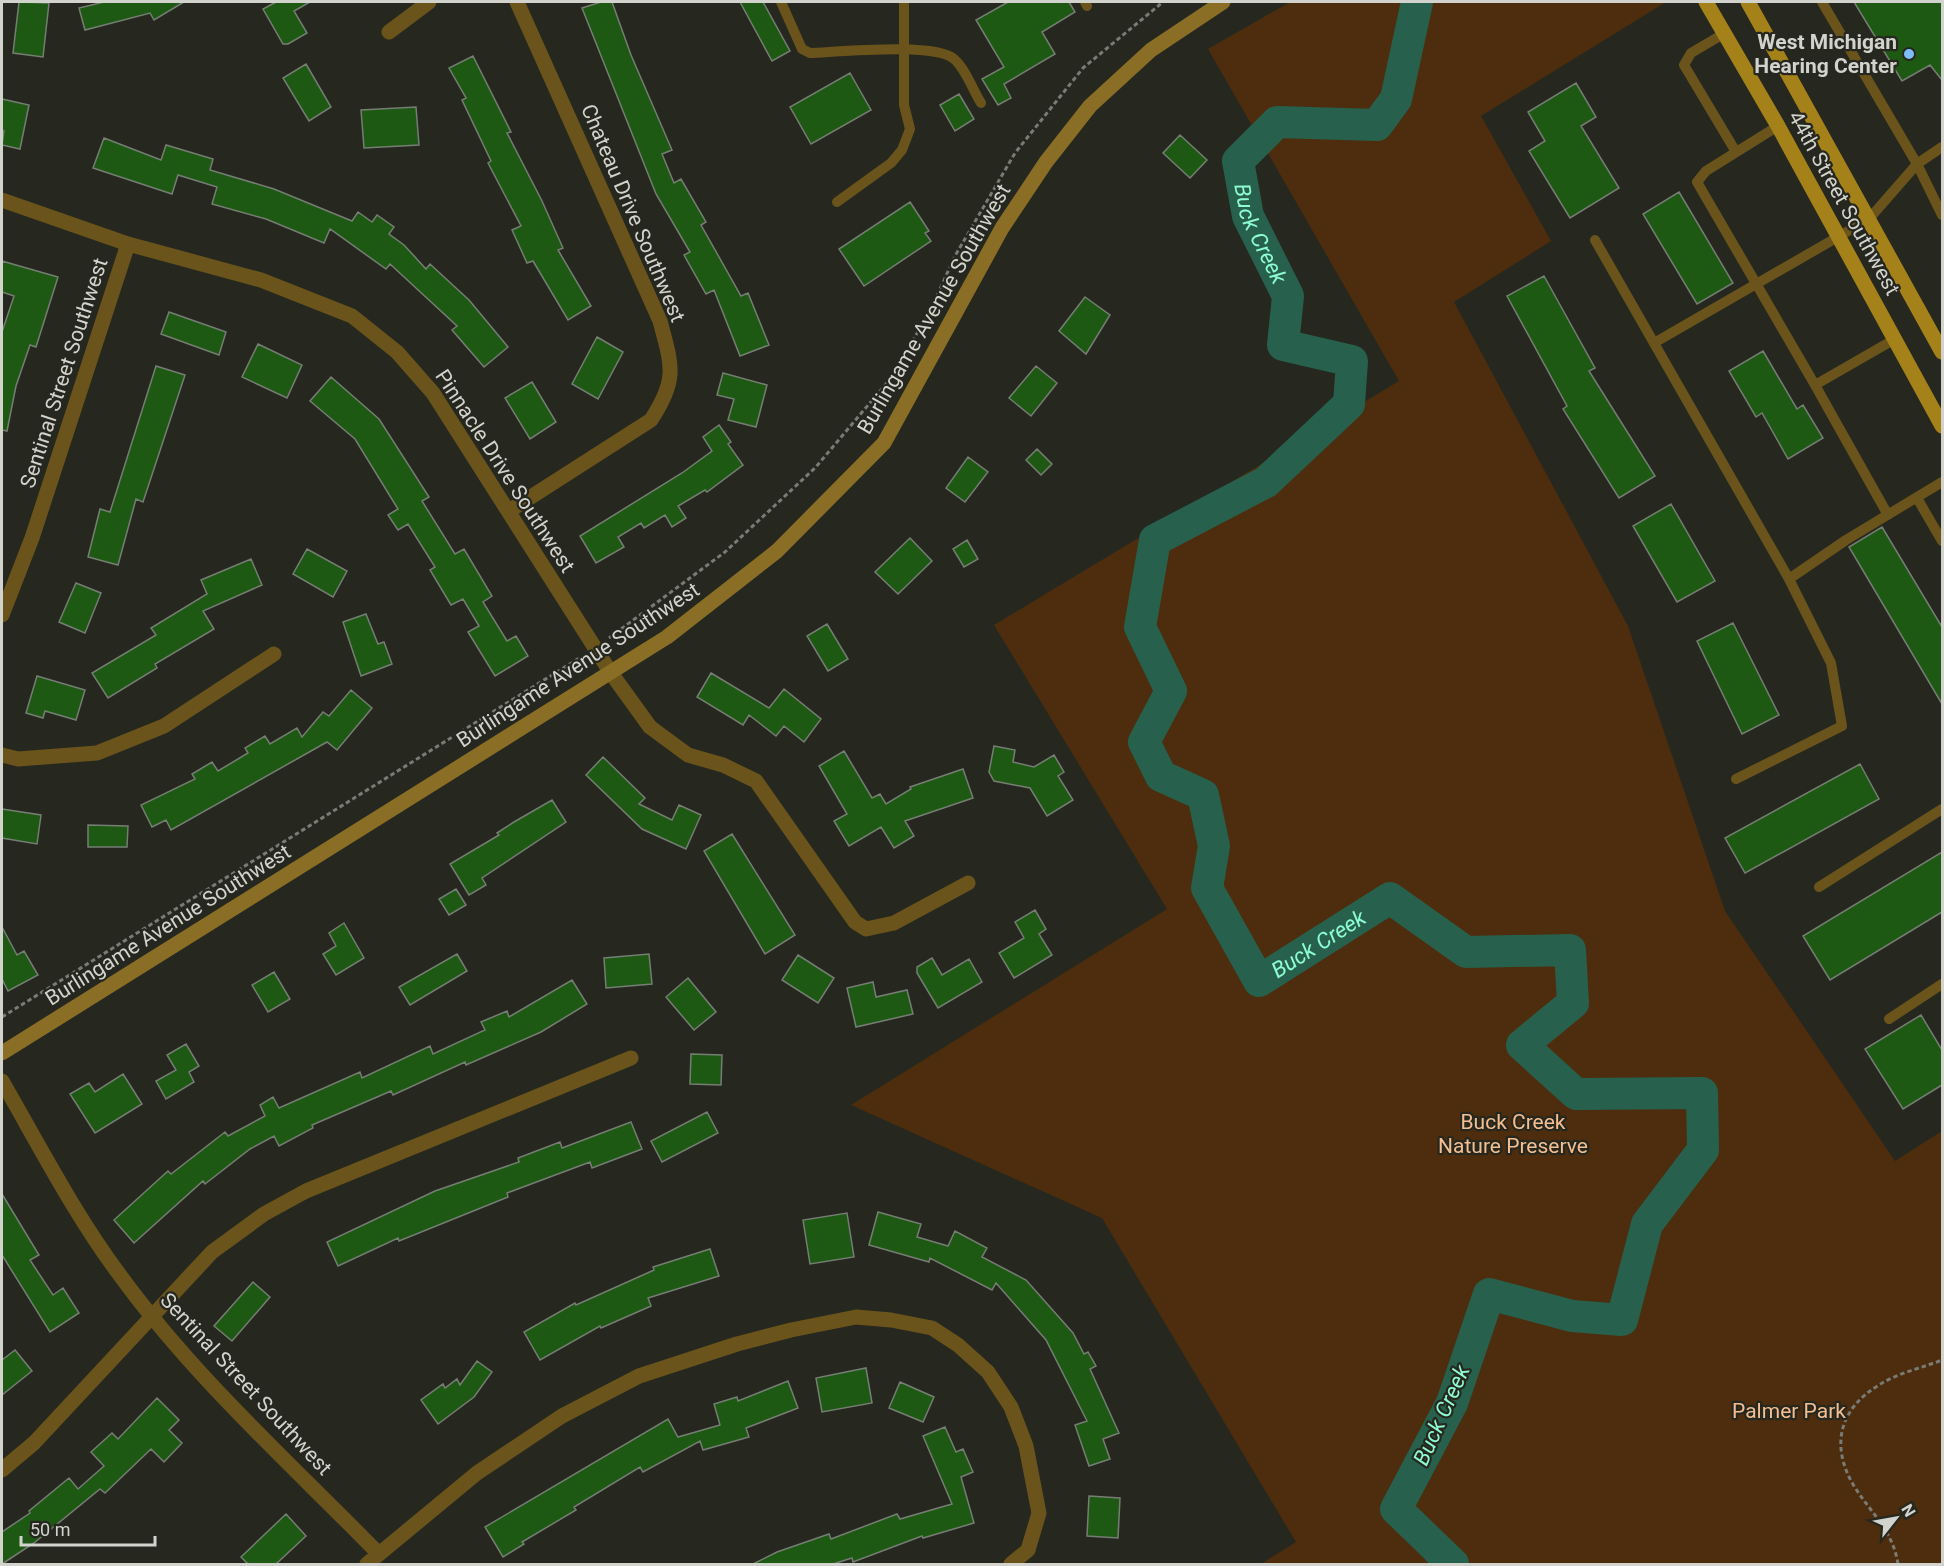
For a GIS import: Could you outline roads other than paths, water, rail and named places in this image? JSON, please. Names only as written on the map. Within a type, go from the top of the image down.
[{"type":"main road","name":"44th Street Southwest","points":[[1706,2],[1778,126],[1942,426]]},
{"type":"main road","name":"44th Street Southwest","points":[[1748,2],[1942,352]]},
{"type":"street","points":[[389,32],[429,2]]},
{"type":"street","name":"Chateau Drive Southwest","points":[[509,512],[651,420],[666,397],[672,366],[660,321],[517,2]]},
{"type":"street","name":"Burlingame Avenue Southwest","points":[[2,1053],[667,637],[777,551],[884,443],[1002,228],[1047,162],[1090,106],[1151,50],[1223,2]]},
{"type":"street","name":"Pinnacle Drive Southwest","points":[[2,200],[128,244],[261,280],[352,316],[397,352],[433,393],[611,673],[650,727],[688,755],[723,765],[756,782],[845,911],[855,922],[866,929],[894,923],[968,883]]},
{"type":"street","name":"Sentinal Street Southwest","points":[[2,615],[32,538],[128,244]]},
{"type":"street","points":[[2,755],[18,759],[97,753],[164,726],[274,654]]},
{"type":"street","points":[[2,1470],[34,1443],[212,1252],[264,1214],[306,1191],[631,1058]]},
{"type":"street","name":"Sentinal Street Southwest","points":[[2,1081],[93,1234],[121,1277],[151,1316],[201,1373],[378,1553]]},
{"type":"street","points":[[367,1564],[477,1473],[562,1416],[639,1376],[737,1344],[856,1317],[891,1320],[932,1328],[958,1345],[988,1372],[1011,1407],[1026,1446],[1039,1513],[1028,1550],[1011,1564]]},
{"type":"lane","points":[[781,2],[802,49],[810,53],[902,49],[946,54],[955,59],[981,103]]},
{"type":"lane","points":[[837,202],[891,163],[902,150],[910,129],[904,105],[902,49],[904,2]]},
{"type":"lane","points":[[1822,2],[1941,209]]},
{"type":"lane","points":[[1725,33],[1691,53],[1684,65],[1736,152]]},
{"type":"lane","points":[[1778,126],[1706,171],[1697,182],[1888,514]]},
{"type":"lane","points":[[1654,343],[1869,219],[1917,165],[1942,147]]},
{"type":"lane","points":[[1594,240],[1789,579],[1831,663],[1842,726],[1736,779]]},
{"type":"lane","points":[[1815,385],[1895,339]]},
{"type":"lane","points":[[1789,579],[1888,514],[1942,482]]},
{"type":"lane","points":[[1917,498],[1942,542]]},
{"type":"lane","points":[[1819,887],[1942,809]]},
{"type":"lane","points":[[1889,1019],[1942,984]]},
{"type":"waterway","name":"Buck Creek","points":[[1417,2],[1396,99],[1377,125],[1277,122],[1238,161],[1248,216],[1288,296],[1283,345],[1352,361],[1349,404],[1266,482],[1155,540],[1140,627],[1171,691],[1144,742],[1161,776],[1203,795],[1214,846],[1207,888],[1259,981],[1390,898],[1466,952],[1570,950],[1573,1003],[1522,1045],[1576,1094],[1702,1093],[1703,1150],[1647,1224],[1622,1320],[1572,1316],[1489,1294],[1452,1403],[1396,1509],[1453,1564]]},
{"type":"place","name":"West Michigan Hearing Center","points":[[1909,54]]},
{"type":"park label","name":"Buck Creek Nature Preserve","points":[[1513,1134]]},
{"type":"park label","name":"Palmer Park","points":[[1789,1411]]}]
